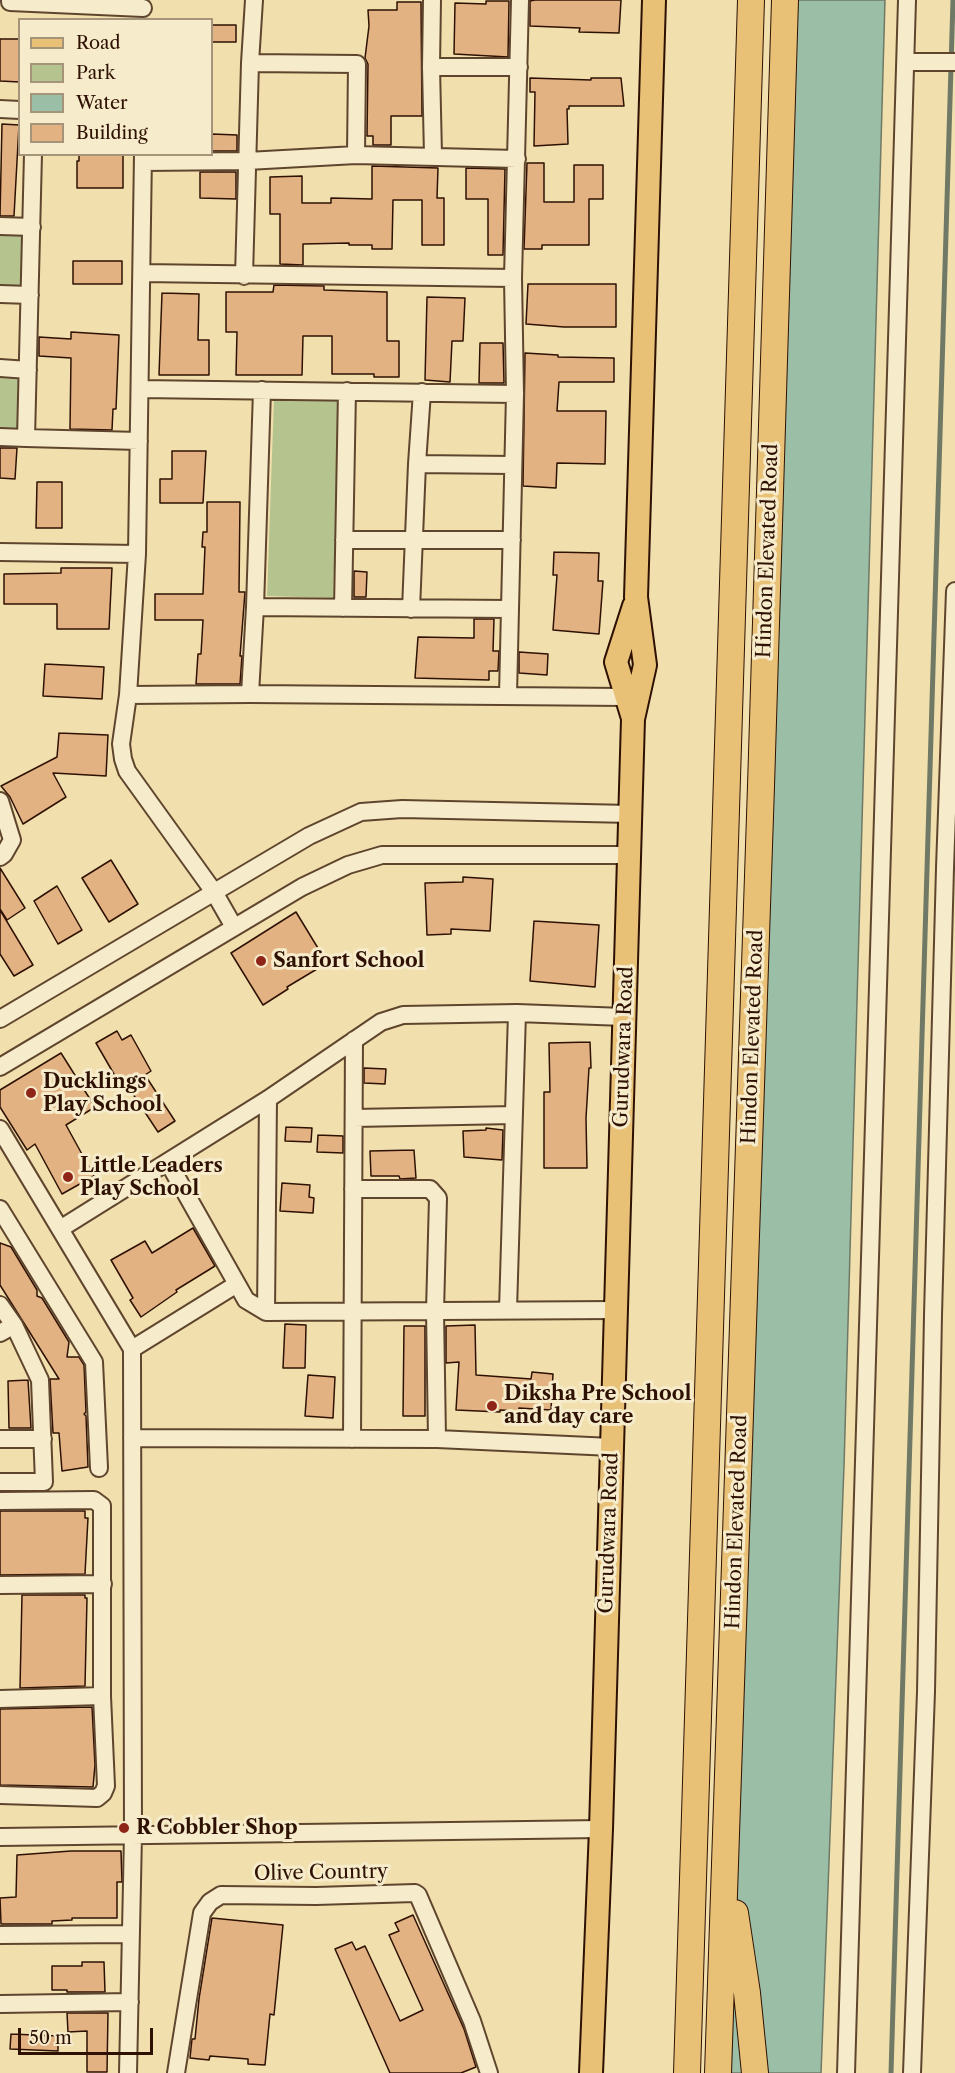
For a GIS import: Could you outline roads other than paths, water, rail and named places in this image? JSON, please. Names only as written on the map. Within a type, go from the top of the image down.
[{"type":"highway","name":"Hindon Elevated Road","points":[[687,2073],[751,0]]},
{"type":"highway","name":"Hindon Elevated Road","points":[[718,2073],[785,0]]},
{"type":"highway","points":[[726,1847],[747,1993],[755,2073]]},
{"type":"main road","points":[[633,720],[645,665],[636,597],[654,0]]},
{"type":"main road","points":[[633,720],[616,662],[636,597]]},
{"type":"main road","name":"Gurudwara Road","points":[[591,2073],[601,1829],[633,720]]},
{"type":"street","points":[[10,0],[10,2],[143,9]]},
{"type":"street","points":[[244,276],[254,0]]},
{"type":"street","points":[[432,0],[433,155]]},
{"type":"street","points":[[508,695],[515,394],[513,278],[520,0]]},
{"type":"street","points":[[846,2073],[908,0]]},
{"type":"street","points":[[906,62],[954,62]]},
{"type":"street","points":[[250,63],[357,64],[356,155]]},
{"type":"street","points":[[431,67],[519,67]]},
{"type":"street","points":[[0,109],[18,110]]},
{"type":"street","points":[[234,927],[214,892],[127,771],[121,744],[128,695],[137,554],[143,158],[247,161],[356,155],[433,155],[517,159]]},
{"type":"street","points":[[26,438],[33,156]]},
{"type":"street","points":[[0,226],[32,227]]},
{"type":"street","points":[[142,273],[513,278]]},
{"type":"street","points":[[0,294],[30,295]]},
{"type":"street","points":[[0,368],[28,370]]},
{"type":"street","points":[[140,389],[515,394]]},
{"type":"street","points":[[250,694],[262,390]]},
{"type":"street","points":[[343,608],[347,391]]},
{"type":"street","points":[[411,609],[422,392]]},
{"type":"street","points":[[0,437],[139,441]]},
{"type":"street","points":[[417,464],[513,465]]},
{"type":"street","points":[[344,540],[512,540]]},
{"type":"street","points":[[0,552],[137,554]]},
{"type":"street","points":[[912,2073],[926,1692],[933,1315],[950,868],[955,591]]},
{"type":"street","points":[[255,607],[510,609]]},
{"type":"street","points":[[128,695],[626,696]]},
{"type":"street","points":[[0,857],[4,855],[12,840],[1,808]]},
{"type":"street","points":[[0,1018],[309,836],[361,812],[402,809],[631,813]]},
{"type":"street","points":[[0,1066],[302,887],[348,865],[382,855],[629,855]]},
{"type":"street","points":[[508,1310],[517,1013]]},
{"type":"street","points":[[60,1229],[268,1099],[381,1022],[403,1015],[517,1013],[624,1017]]},
{"type":"street","points":[[352,1439],[354,1040]]},
{"type":"street","points":[[266,1312],[268,1099]]},
{"type":"street","points":[[354,1118],[514,1115]]},
{"type":"street","points":[[0,1129],[132,1348],[133,1835],[128,2073]]},
{"type":"street","points":[[168,1162],[246,1300],[266,1312],[616,1310]]},
{"type":"street","points":[[353,1189],[430,1190],[438,1198],[435,1311],[437,1440]]},
{"type":"street","points":[[0,1209],[94,1362],[99,1468]]},
{"type":"street","points":[[132,1348],[237,1284]]},
{"type":"street","points":[[0,1305],[7,1329],[40,1380],[44,1482],[0,1482]]},
{"type":"street","points":[[132,1438],[437,1440],[612,1448]]},
{"type":"street","points":[[0,1439],[43,1439]]},
{"type":"street","points":[[0,1501],[94,1500],[103,1510],[102,1696],[106,1786],[97,1798],[0,1796]]},
{"type":"street","points":[[0,1585],[103,1584]]},
{"type":"street","points":[[0,1699],[102,1696]]},
{"type":"street","points":[[0,1837],[601,1829]]},
{"type":"street","name":"Olive Country","points":[[176,2073],[202,1913],[210,1902],[221,1895],[316,1896],[415,1893],[418,1895],[472,2021],[489,2073]]},
{"type":"street","points":[[0,1935],[131,1934]]},
{"type":"street","points":[[0,2004],[129,2002]]},
{"type":"water","points":[[785,0],[885,0],[844,1466],[821,2073],[723,2073]]},
{"type":"waterway","points":[[891,2073],[953,0]]},
{"type":"place","name":"Sanfort School","points":[[261,961]]},
{"type":"place","name":"Ducklings Play School","points":[[31,1093]]},
{"type":"place","name":"Little Leaders Play School","points":[[68,1177]]},
{"type":"place","name":"Diksha Pre School and day care","points":[[492,1406]]},
{"type":"place","name":"R Cobbler Shop","points":[[124,1828]]}]
